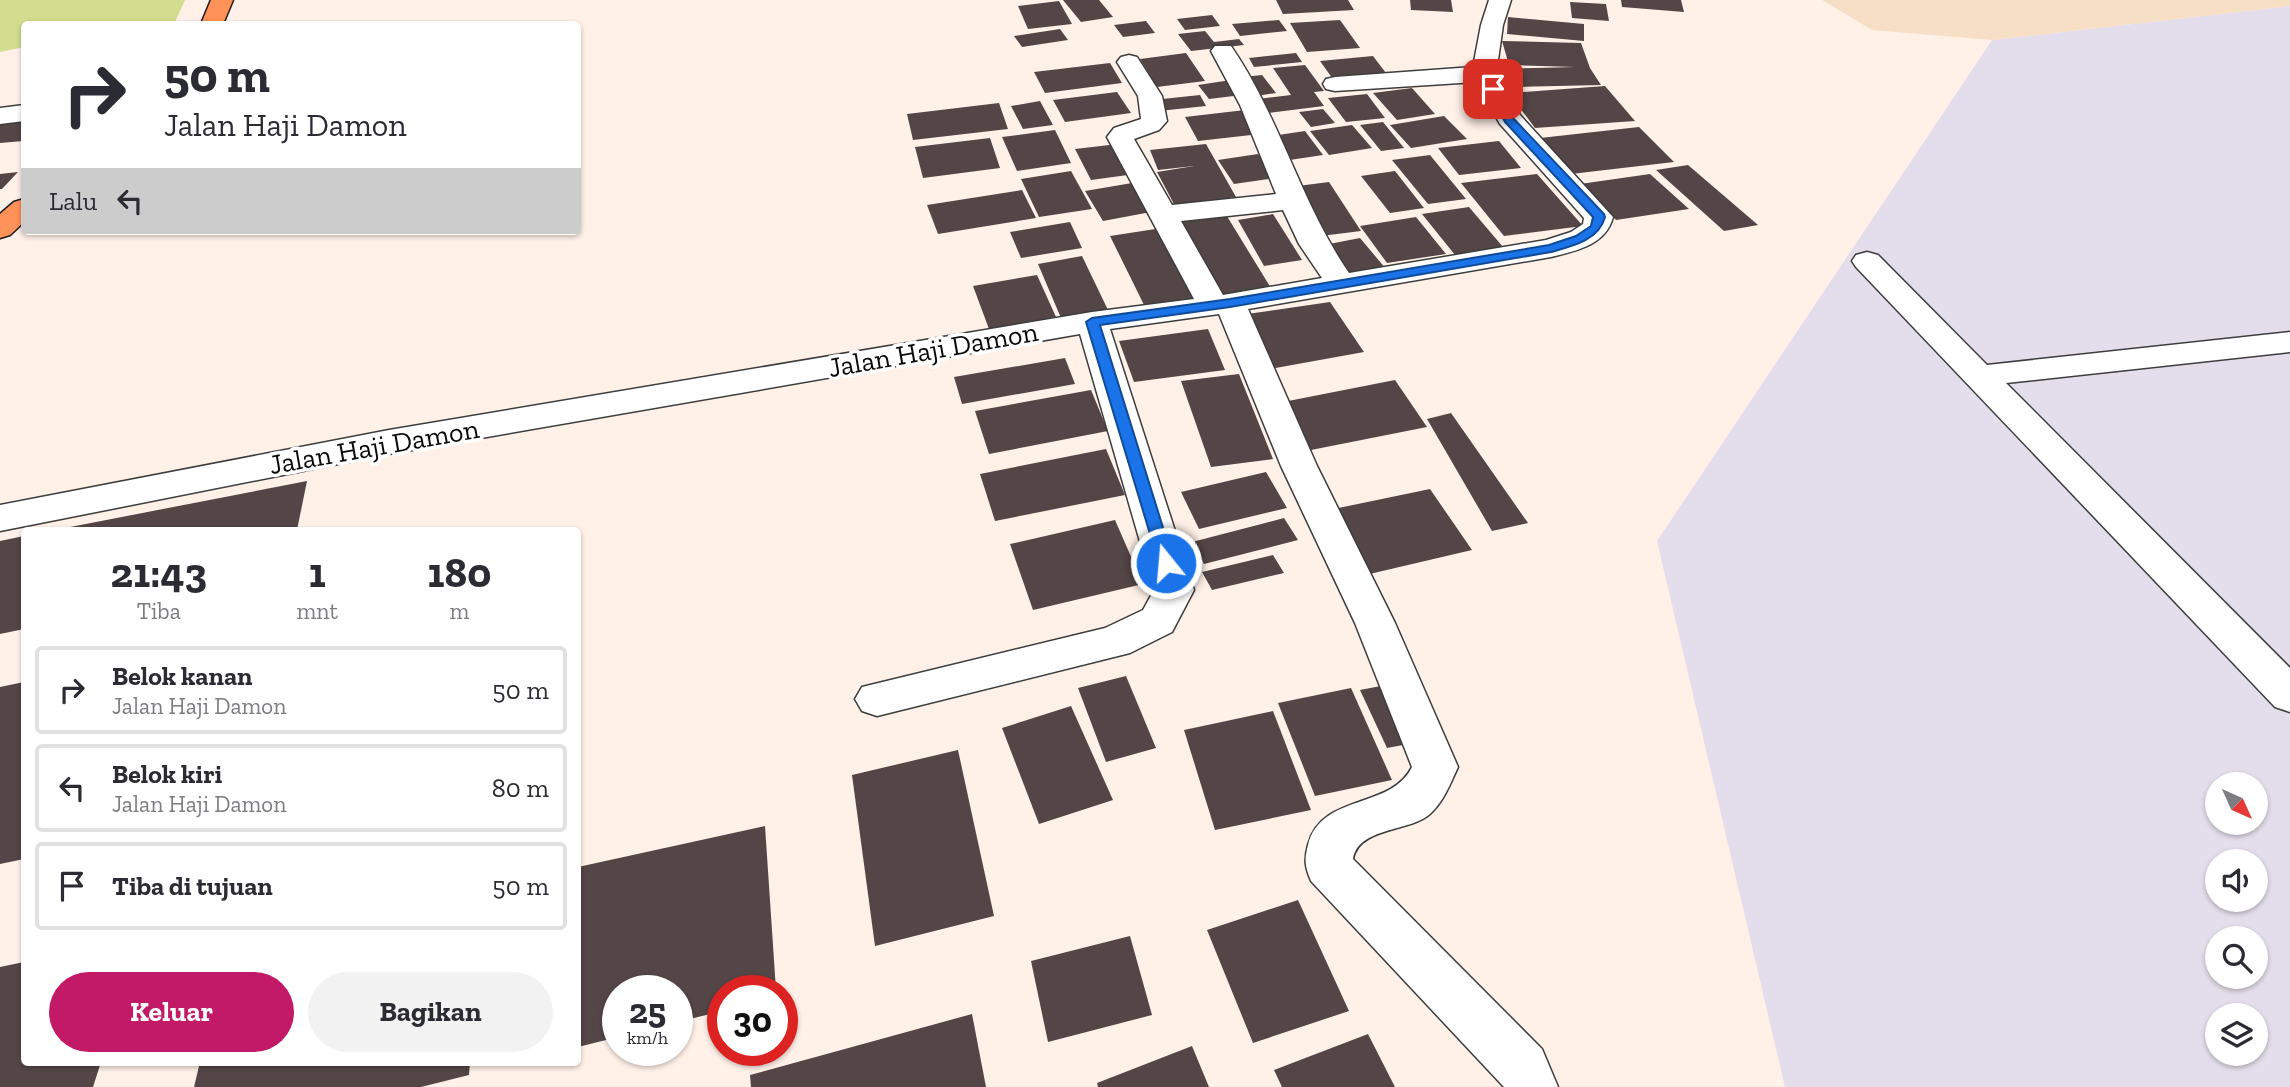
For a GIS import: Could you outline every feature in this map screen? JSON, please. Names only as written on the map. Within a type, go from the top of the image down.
[{"type":"main road","points":[[213,21],[222,0]]},
{"type":"main road","points":[[0,229],[21,211]]},
{"type":"street","points":[[1335,85],[1485,74],[1492,25],[1500,0]]},
{"type":"street","points":[[1223,51],[1252,105],[1314,244],[1340,283]]},
{"type":"street","points":[[1129,62],[1150,96],[1154,121],[1151,125],[1125,132],[1121,137],[1163,214],[1222,304],[1375,623],[1435,767],[1426,786],[1411,802],[1348,826],[1332,842],[1328,866],[1523,1068],[1531,1087]]},
{"type":"street","name":"Jalan Haji Damon","points":[[0,518],[388,442],[1092,322],[1222,304],[1551,248],[1581,238],[1597,228],[1600,217],[1509,119],[1485,74]]},
{"type":"street","points":[[0,116],[21,113]]},
{"type":"street","points":[[1163,214],[1293,201]]},
{"type":"street","points":[[1867,261],[1976,376],[2290,695]]},
{"type":"street","points":[[877,699],[1115,642],[1158,621],[1174,590],[1092,322]]},
{"type":"street","points":[[1976,376],[2290,342]]},
{"type":"shaded area","points":[[1822,0],[2290,0],[2290,6],[1992,40],[1872,30]]},
{"type":"shaded area","points":[[2290,6],[2290,1087],[1785,1087],[1657,541],[1992,40]]},
{"type":"green space","points":[[0,0],[185,0],[175,21],[21,21],[21,48],[0,52]]},
{"type":"building","points":[[1063,0],[1099,0],[1113,17],[1081,22]]},
{"type":"building","points":[[1276,0],[1348,0],[1354,10],[1283,14]]},
{"type":"building","points":[[1410,0],[1451,0],[1453,12],[1411,10]]},
{"type":"building","points":[[1621,0],[1681,0],[1684,12],[1622,7]]},
{"type":"building","points":[[1059,1],[1072,24],[1028,29],[1018,6]]},
{"type":"building","points":[[1570,2],[1606,4],[1609,21],[1572,18]]},
{"type":"building","points":[[1212,15],[1220,26],[1185,30],[1177,19]]},
{"type":"building","points":[[1508,17],[1584,24],[1584,41],[1507,34]]},
{"type":"building","points":[[1279,20],[1287,31],[1240,36],[1232,24]]},
{"type":"building","points":[[1340,20],[1360,48],[1307,52],[1290,23]]},
{"type":"building","points":[[1146,21],[1155,33],[1123,37],[1114,25]]},
{"type":"building","points":[[1060,29],[1068,40],[1022,47],[1014,36]]},
{"type":"building","points":[[1205,31],[1214,42],[1239,39],[1244,45],[1191,51],[1178,34]]},
{"type":"building","points":[[1502,41],[1581,43],[1590,68],[1601,85],[1509,87],[1500,69],[1575,67],[1509,65]]},
{"type":"building","points":[[1186,53],[1205,81],[1157,87],[1140,59]]},
{"type":"building","points":[[1296,53],[1302,62],[1254,67],[1249,58]]},
{"type":"building","points":[[1373,56],[1389,77],[1335,82],[1320,61]]},
{"type":"building","points":[[1110,63],[1122,83],[1045,93],[1034,72]]},
{"type":"building","points":[[1305,65],[1324,91],[1314,92],[1324,106],[1267,113],[1258,99],[1291,95],[1273,68]]},
{"type":"building","points":[[1262,75],[1276,93],[1256,96],[1243,77]]},
{"type":"building","points":[[1231,80],[1242,95],[1209,99],[1198,85]]},
{"type":"building","points":[[1605,86],[1635,121],[1535,128],[1509,93]]},
{"type":"building","points":[[1412,88],[1435,114],[1397,120],[1373,93]]},
{"type":"building","points":[[1117,92],[1131,113],[1065,122],[1053,100]]},
{"type":"building","points":[[1367,94],[1385,118],[1346,122],[1328,98]]},
{"type":"building","points":[[1200,95],[1206,106],[1159,111],[1153,100]]},
{"type":"building","points":[[1040,101],[1053,125],[1023,129],[1011,106]]},
{"type":"building","points":[[999,103],[1008,129],[913,140],[907,114]]},
{"type":"building","points":[[1323,109],[1335,123],[1311,127],[1299,112]]},
{"type":"building","points":[[1245,110],[1260,134],[1198,141],[1185,117]]},
{"type":"building","points":[[1444,116],[1467,139],[1411,148],[1390,125]]},
{"type":"building","points":[[21,117],[21,141],[0,143],[0,119]]},
{"type":"building","points":[[1383,122],[1404,148],[1381,151],[1360,125]]},
{"type":"building","points":[[1352,125],[1372,148],[1329,155],[1310,131]]},
{"type":"building","points":[[1639,127],[1674,162],[1571,174],[1540,138]]},
{"type":"building","points":[[1055,130],[1071,163],[1017,171],[1002,137]]},
{"type":"building","points":[[1305,131],[1323,155],[1283,161],[1265,137]]},
{"type":"building","points":[[990,138],[1000,168],[923,178],[915,147]]},
{"type":"building","points":[[1499,141],[1521,168],[1459,175],[1438,148]]},
{"type":"building","points":[[1118,144],[1135,174],[1091,180],[1075,149]]},
{"type":"building","points":[[1206,144],[1236,197],[1175,206],[1157,172],[1194,166],[1158,170],[1150,150]]},
{"type":"building","points":[[1258,154],[1275,178],[1234,184],[1218,160]]},
{"type":"building","points":[[1430,155],[1466,199],[1428,204],[1392,160]]},
{"type":"building","points":[[1688,165],[1758,225],[1724,231],[1656,170]]},
{"type":"building","points":[[1071,171],[1092,209],[1039,217],[1021,179]]},
{"type":"building","points":[[1395,171],[1424,208],[1390,213],[1361,176]]},
{"type":"building","points":[[18,172],[2,189],[0,189],[0,174]]},
{"type":"building","points":[[1537,174],[1583,226],[1504,236],[1461,183]]},
{"type":"building","points":[[1650,174],[1689,209],[1616,220],[1580,184]]},
{"type":"building","points":[[1329,182],[1361,231],[1321,236],[1290,187]]},
{"type":"building","points":[[1132,183],[1151,212],[1103,221],[1085,191]]},
{"type":"building","points":[[1022,190],[1036,218],[938,234],[927,205]]},
{"type":"building","points":[[1469,207],[1503,247],[1455,255],[1422,214]]},
{"type":"building","points":[[1225,213],[1274,293],[1223,301],[1178,219]]},
{"type":"building","points":[[1273,214],[1302,260],[1264,266],[1238,220]]},
{"type":"building","points":[[1416,217],[1446,254],[1387,263],[1360,226]]},
{"type":"building","points":[[1070,222],[1082,248],[1021,258],[1010,232]]},
{"type":"building","points":[[1162,228],[1204,304],[1148,313],[1110,236]]},
{"type":"building","points":[[1360,238],[1386,269],[1350,276],[1324,245]]},
{"type":"building","points":[[1082,256],[1108,310],[1061,318],[1038,264]]},
{"type":"building","points":[[1037,275],[1056,317],[989,329],[973,286]]},
{"type":"building","points":[[1330,302],[1364,352],[1264,370],[1247,314]]},
{"type":"building","points":[[1208,329],[1225,370],[1134,382],[1119,341]]},
{"type":"building","points":[[1065,358],[1075,384],[962,404],[954,377]]},
{"type":"building","points":[[1239,374],[1273,459],[1211,467],[1181,381]]},
{"type":"building","points":[[1395,380],[1427,427],[1306,451],[1278,403]]},
{"type":"building","points":[[1091,390],[1108,431],[989,454],[975,411]]},
{"type":"building","points":[[1451,413],[1528,523],[1492,531],[1427,419]]},
{"type":"building","points":[[1106,449],[1125,495],[995,521],[980,474]]},
{"type":"building","points":[[1266,472],[1287,508],[1199,529],[1181,492]]},
{"type":"building","points":[[307,481],[298,527],[70,527]]},
{"type":"building","points":[[1430,489],[1472,550],[1361,576],[1324,511]]},
{"type":"building","points":[[1284,518],[1298,540],[1204,564],[1192,542]]},
{"type":"building","points":[[1115,520],[1143,584],[1033,610],[1010,544]]},
{"type":"building","points":[[21,537],[21,630],[0,634],[0,541]]},
{"type":"building","points":[[1273,555],[1284,573],[1212,590],[1202,572]]},
{"type":"building","points":[[1126,676],[1156,748],[1106,762],[1078,688]]},
{"type":"building","points":[[21,683],[21,860],[0,864],[0,687]]},
{"type":"building","points":[[1391,684],[1419,742],[1387,748],[1360,690]]},
{"type":"building","points":[[1351,688],[1392,780],[1315,796],[1278,703]]},
{"type":"building","points":[[1071,706],[1113,800],[1039,824],[1002,728]]},
{"type":"building","points":[[1273,711],[1311,810],[1215,830],[1184,730]]},
{"type":"building","points":[[958,750],[994,916],[875,946],[852,775]]},
{"type":"building","points":[[765,826],[775,975],[707,975],[707,1015],[693,1018],[693,975],[602,975],[602,1041],[581,1046],[581,866]]},
{"type":"building","points":[[1298,900],[1349,1011],[1253,1043],[1207,930]]},
{"type":"building","points":[[1130,936],[1152,1015],[1048,1042],[1031,961]]},
{"type":"building","points":[[21,963],[21,1066],[100,1066],[93,1087],[0,1087],[0,967]]},
{"type":"building","points":[[972,1014],[986,1087],[751,1087],[750,1075],[783,1066],[798,1066],[798,1062]]},
{"type":"building","points":[[1368,1034],[1395,1087],[1282,1087],[1274,1070]]},
{"type":"building","points":[[1192,1046],[1209,1087],[1098,1087],[1097,1083]]},
{"type":"building","points":[[199,1066],[470,1066],[469,1075],[421,1087],[194,1087]]},
{"type":"route","points":[[1166,563],[1092,322],[1230,303],[1551,248],[1581,238],[1597,228],[1600,217],[1509,119],[1493,89]]}]
